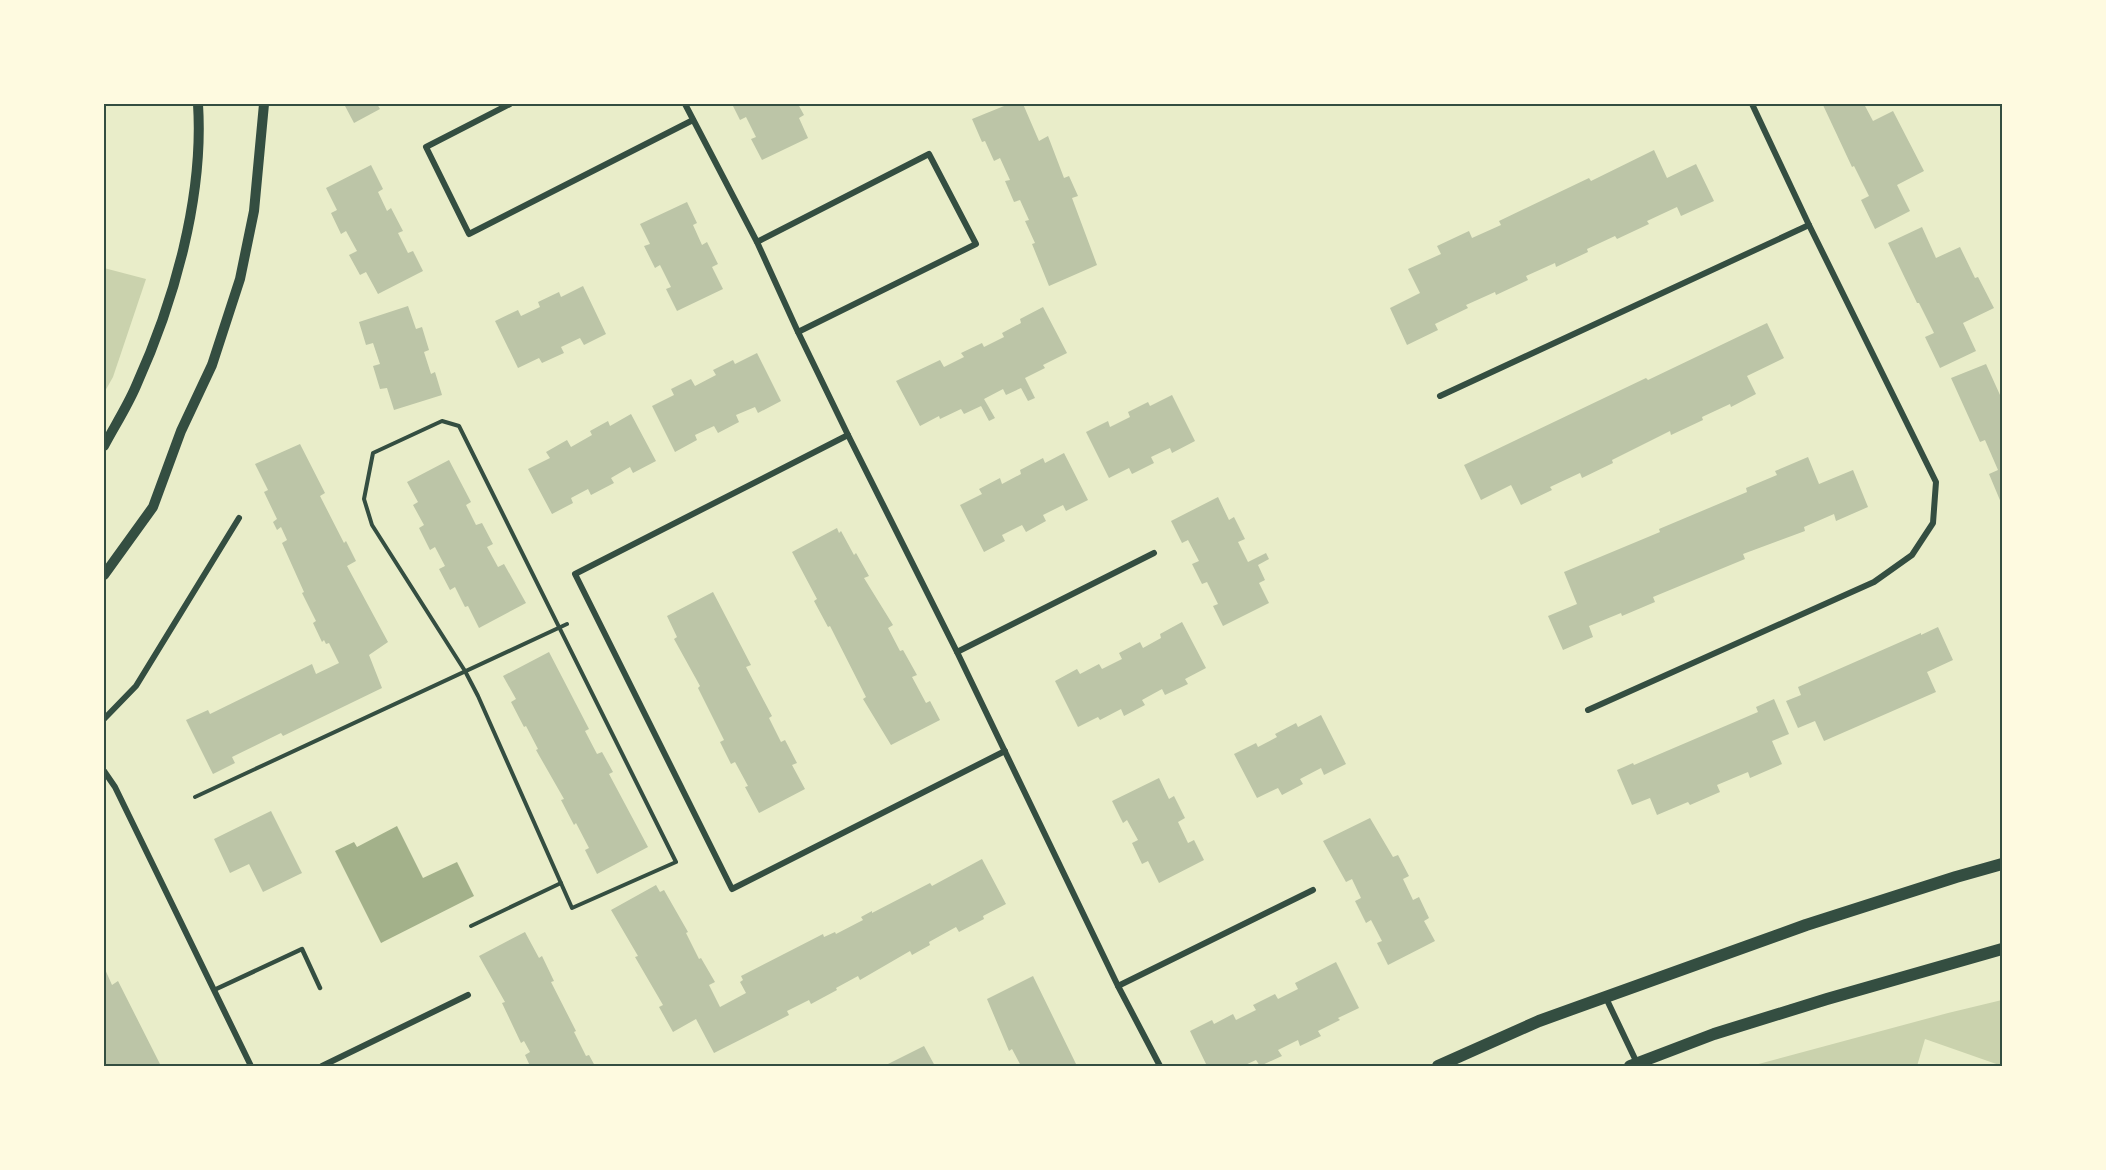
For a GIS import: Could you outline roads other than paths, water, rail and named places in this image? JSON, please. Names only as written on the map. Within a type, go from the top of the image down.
[{"type":"main road","points":[[1438,1066],[1539,1022],[1806,925],[2002,864]]},
{"type":"main road","points":[[1635,1065],[1714,1034],[2002,949]]},
{"type":"street","points":[[104,446],[135,388],[162,322],[177,273],[188,225],[194,179],[198,104]]},
{"type":"street","points":[[104,575],[153,507],[182,431],[212,365],[240,279],[254,211],[264,104]]},
{"type":"street","points":[[510,104],[426,147],[470,234],[693,120]]},
{"type":"street","points":[[685,104],[757,242],[798,332],[957,652],[1118,986],[1161,1066]]},
{"type":"street","points":[[1588,710],[1874,582],[1912,555],[1933,523],[1936,482],[1752,104]]},
{"type":"street","points":[[757,242],[929,154],[976,244],[798,332]]},
{"type":"street","points":[[1440,396],[1809,225]]},
{"type":"street","points":[[848,435],[575,574],[732,889],[1005,752]]},
{"type":"street","points":[[104,719],[136,686],[239,518]]},
{"type":"street","points":[[957,652],[1154,553]]},
{"type":"street","points":[[104,771],[115,787],[251,1066]]},
{"type":"street","points":[[1118,986],[1313,890]]},
{"type":"street","points":[[322,1066],[468,995]]},
{"type":"street","points":[[1606,998],[1635,1065]]},
{"type":"lane","points":[[214,990],[302,949],[320,988]]}]
